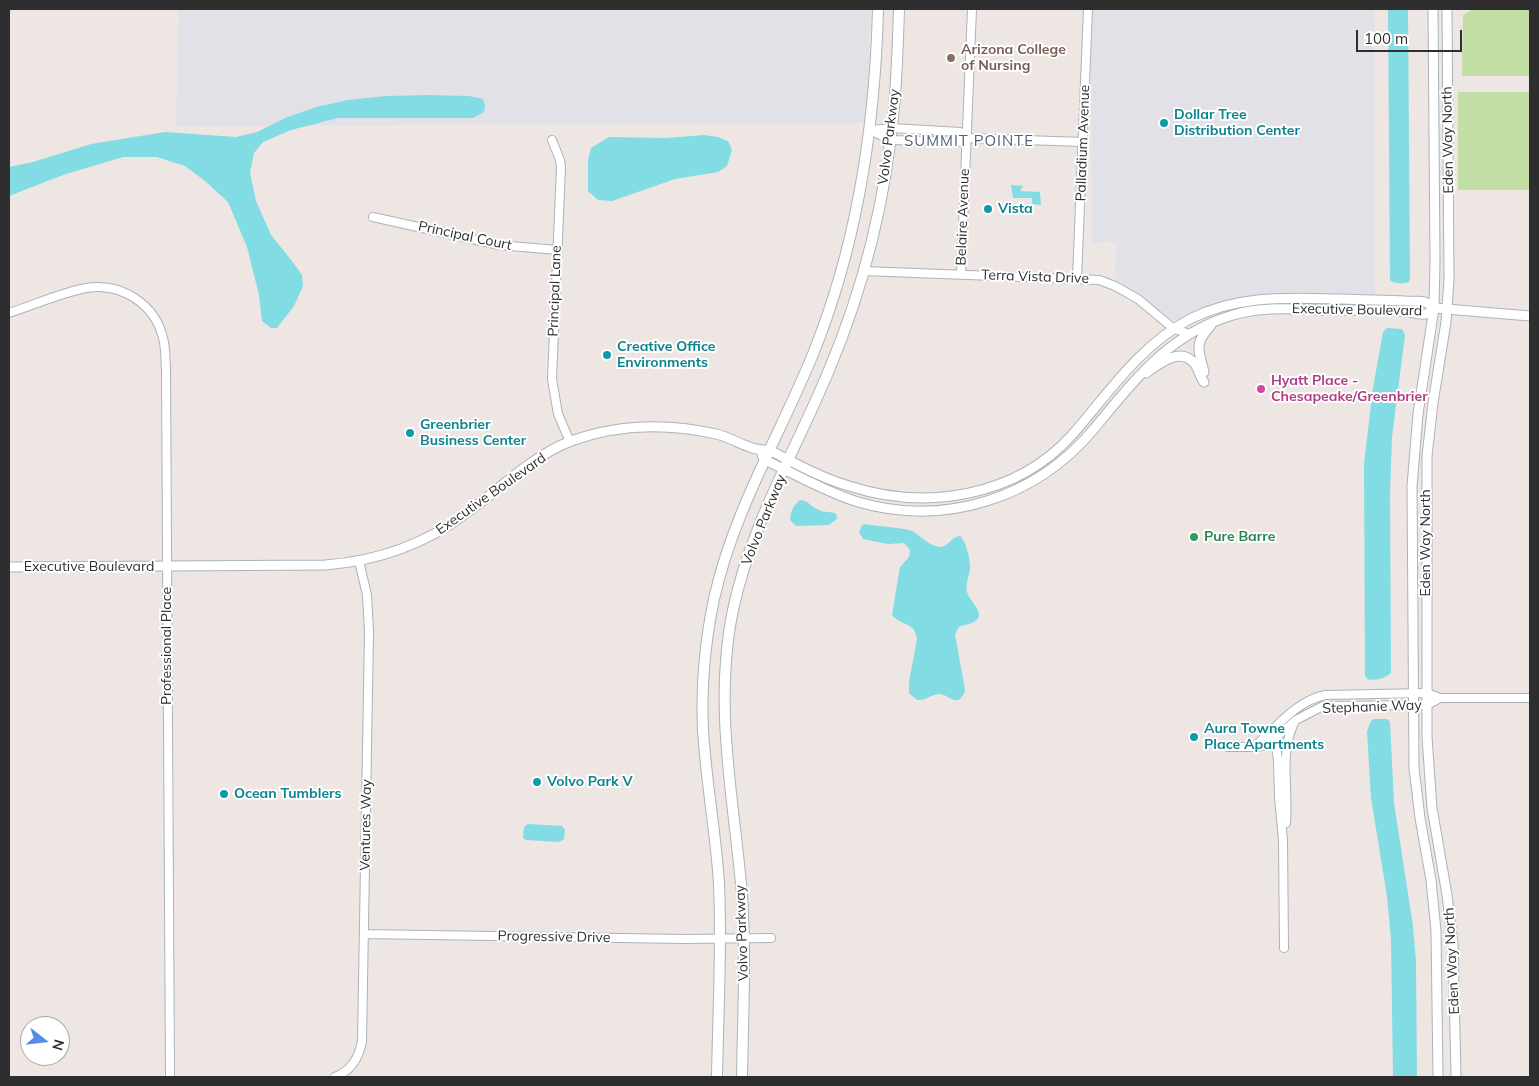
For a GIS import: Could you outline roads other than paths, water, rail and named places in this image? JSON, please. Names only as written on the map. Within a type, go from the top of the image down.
[{"type":"main road","name":"Volvo Parkway","points":[[717,1077],[718,874],[703,728],[706,650],[714,599],[728,548],[765,454],[803,378],[831,306],[855,218],[870,130],[876,65],[878,9]]},
{"type":"main road","name":"Volvo Parkway","points":[[742,1077],[744,938],[740,876],[725,740],[724,701],[726,662],[733,612],[746,561],[764,512],[836,353],[863,271],[882,196],[892,128],[899,9]]},
{"type":"street","name":"Belaire Avenue","points":[[961,274],[972,9]]},
{"type":"street","name":"Palladium Avenue","points":[[1077,278],[1088,9]]},
{"type":"street","name":"Eden Way North","points":[[1433,9],[1436,261],[1434,308],[1418,414],[1413,462],[1414,705],[1416,792],[1431,880],[1436,931],[1438,1077]]},
{"type":"street","name":"Eden Way North","points":[[1447,9],[1449,254],[1447,309],[1427,456],[1427,705],[1432,808],[1447,895],[1453,944],[1456,1077]]},
{"type":"street","points":[[870,130],[892,128],[960,132],[966,138]]},
{"type":"street","points":[[870,130],[890,140],[960,142],[966,138],[1083,142]]},
{"type":"street","name":"Principal Lane","points":[[552,140],[560,160],[552,385],[558,414],[570,442]]},
{"type":"street","name":"Principal Court","points":[[373,217],[500,245],[557,250]]},
{"type":"street","name":"Terra Vista Drive","points":[[863,271],[1099,280],[1115,286],[1138,299],[1174,329],[1190,334]]},
{"type":"street","name":"Professional Place","points":[[9,313],[81,290],[100,287],[114,289],[136,298],[155,318],[160,326],[165,345],[170,1077]]},
{"type":"street","name":"Executive Boulevard","points":[[9,567],[325,565],[359,561],[399,551],[424,540],[467,513],[542,456],[570,442],[603,432],[629,427],[666,426],[717,434],[786,464],[844,497],[882,508],[921,512],[973,506],[1009,494],[1034,481],[1056,466],[1084,440],[1152,361],[1190,334],[1213,322],[1243,312],[1271,308],[1376,310],[1425,314],[1434,308],[1427,302],[1370,299],[1266,298],[1220,307],[1202,314],[1174,329],[1137,358],[1062,445],[1030,468],[993,486],[973,493],[920,499],[894,497],[848,486],[786,464]]},
{"type":"street","points":[[1434,308],[1530,316]]},
{"type":"street","points":[[1134,381],[1166,359],[1180,356],[1193,362],[1204,382],[1205,375],[1198,353],[1199,344],[1202,336],[1213,322]]},
{"type":"street","name":"Ventures Way","points":[[335,1077],[346,1071],[353,1064],[361,1050],[362,1041],[369,618],[364,579],[359,561]]},
{"type":"street","name":"Stephanie Way","points":[[1226,747],[1262,746],[1298,707],[1319,697],[1334,694],[1427,693],[1440,698],[1530,698]]},
{"type":"street","name":"Stephanie Way","points":[[1273,735],[1313,710],[1329,706],[1427,705],[1440,698]]},
{"type":"street","points":[[1283,840],[1286,821],[1286,747],[1296,720]]},
{"type":"street","points":[[1273,735],[1281,746],[1282,777],[1286,792]]},
{"type":"street","points":[[1273,735],[1278,754],[1283,840],[1284,948]]},
{"type":"street","name":"Progressive Drive","points":[[364,934],[719,939],[771,938]]},
{"type":"water","points":[[1388,9],[1408,9],[1410,278],[1409,282],[1401,283],[1390,280]]},
{"type":"water","points":[[386,96],[469,96],[483,99],[485,105],[484,112],[473,118],[338,118],[291,130],[263,142],[254,153],[250,173],[256,201],[271,235],[302,275],[303,286],[294,306],[277,328],[271,328],[262,321],[259,295],[247,247],[228,202],[185,166],[157,157],[123,157],[63,175],[9,196],[9,167],[33,162],[91,144],[165,132],[236,137],[257,132],[285,118],[316,107],[348,100]]},
{"type":"water","points":[[704,135],[728,141],[732,150],[727,166],[718,172],[675,179],[612,201],[598,200],[588,191],[588,160],[591,148],[609,137],[666,138]]},
{"type":"water","points":[[1011,185],[1023,186],[1020,191],[1040,192],[1041,205],[1032,204],[1032,198],[1013,198]]},
{"type":"water","points":[[1387,328],[1402,329],[1405,335],[1392,437],[1390,494],[1391,673],[1383,678],[1374,680],[1367,679],[1365,675],[1364,463],[1373,388],[1383,332]]},
{"type":"water","points":[[800,500],[821,511],[836,514],[837,519],[829,525],[796,526],[790,520],[790,517],[794,507]]},
{"type":"water","points":[[862,525],[909,530],[932,545],[940,547],[943,547],[957,536],[960,536],[964,542],[968,551],[970,565],[967,592],[978,610],[979,616],[973,622],[959,627],[955,634],[965,690],[959,700],[954,700],[940,694],[917,700],[909,693],[909,682],[917,639],[916,633],[914,629],[892,615],[900,567],[909,557],[910,550],[904,543],[888,544],[863,539],[859,532]]},
{"type":"water","points":[[1374,719],[1387,719],[1390,722],[1394,803],[1413,926],[1416,962],[1417,1077],[1393,1077],[1391,940],[1387,896],[1371,798],[1367,731],[1371,721]]},
{"type":"water","points":[[528,824],[562,826],[565,830],[564,839],[559,842],[526,840],[523,838],[524,827]]},
{"type":"place","name":"Arizona College of Nursing","points":[[951,58]]},
{"type":"place","name":"Dollar Tree Distribution Center","points":[[1164,123]]},
{"type":"place","name":"Vista","points":[[988,209]]},
{"type":"place","name":"Creative Office Environments","points":[[607,355]]},
{"type":"place","name":"Hyatt Place - Chesapeake/Greenbrier","points":[[1261,389]]},
{"type":"place","name":"Greenbrier Business Center","points":[[410,433]]},
{"type":"place","name":"Pure Barre","points":[[1194,537]]},
{"type":"place","name":"Aura Towne Place Apartments","points":[[1194,737]]},
{"type":"place","name":"Volvo Park V","points":[[537,782]]},
{"type":"place","name":"Ocean Tumblers","points":[[224,794]]},
{"type":"district","name":"SUMMIT POINTE","points":[[969,141]]}]
